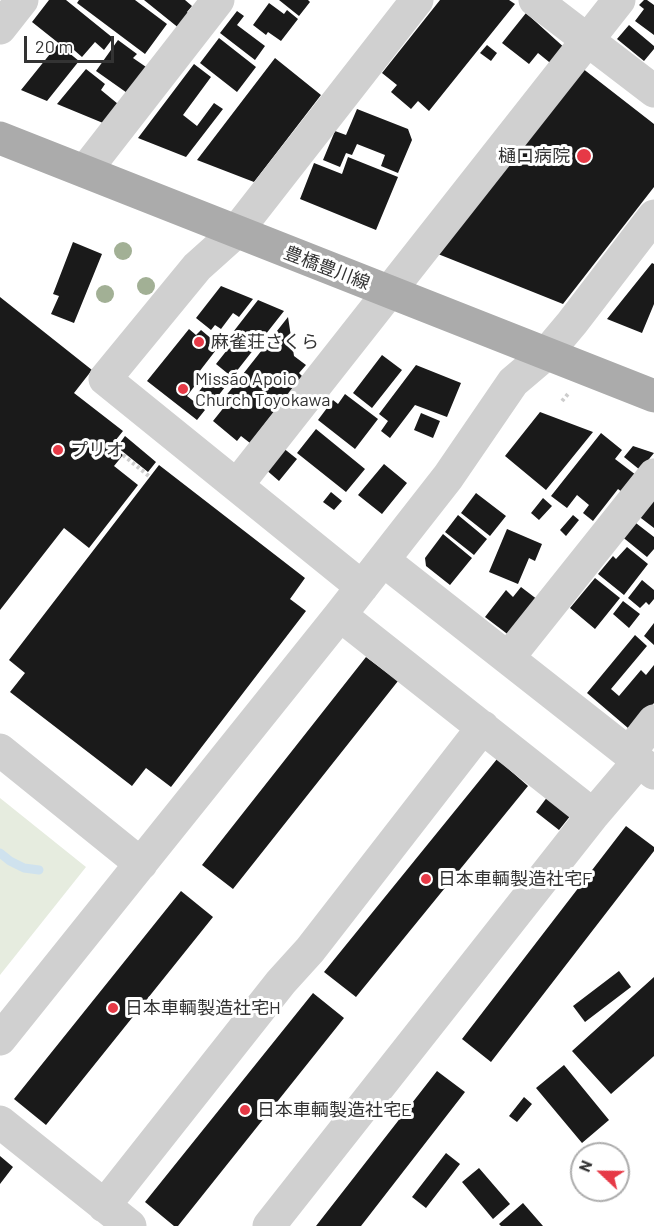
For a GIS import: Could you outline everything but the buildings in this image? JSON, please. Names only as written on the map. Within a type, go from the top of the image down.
[{"type":"main road","name":"豊橋豊川線","points":[[0,138],[654,396]]},
{"type":"street","points":[[0,28],[22,0]]},
{"type":"street","points":[[86,171],[218,0]]},
{"type":"street","points":[[362,587],[105,380],[197,267],[236,232],[417,0]]},
{"type":"street","points":[[535,0],[654,91]]},
{"type":"street","points":[[237,485],[619,0]]},
{"type":"street","points":[[0,1039],[448,477],[513,382],[546,354],[573,323],[654,216]]},
{"type":"street","points":[[508,658],[654,475]]},
{"type":"street","points":[[383,560],[641,762]]},
{"type":"street","points":[[340,615],[593,815]]},
{"type":"street","points":[[269,1226],[593,815],[641,762],[654,721]]},
{"type":"street","points":[[0,1122],[115,1219],[280,982],[310,950],[483,727]]},
{"type":"street","points":[[0,750],[141,864]]},
{"type":"path","points":[[123,455],[150,477]]},
{"type":"shaded area","points":[[0,798],[86,867],[0,975]]},
{"type":"waterway","points":[[0,853],[24,868],[39,870]]},
{"type":"place","name":"樋口病院","points":[[584,156]]},
{"type":"place","name":"麻雀荘さくら","points":[[199,342]]},
{"type":"place","name":"Missão Apoio Church Toyokawa","points":[[183,389]]},
{"type":"place","name":"プリオ","points":[[58,450]]},
{"type":"place","name":"日本車輌製造社宅F","points":[[426,879]]},
{"type":"place","name":"日本車輌製造社宅H","points":[[113,1008]]},
{"type":"place","name":"日本車輌製造社宅E","points":[[245,1110]]}]
